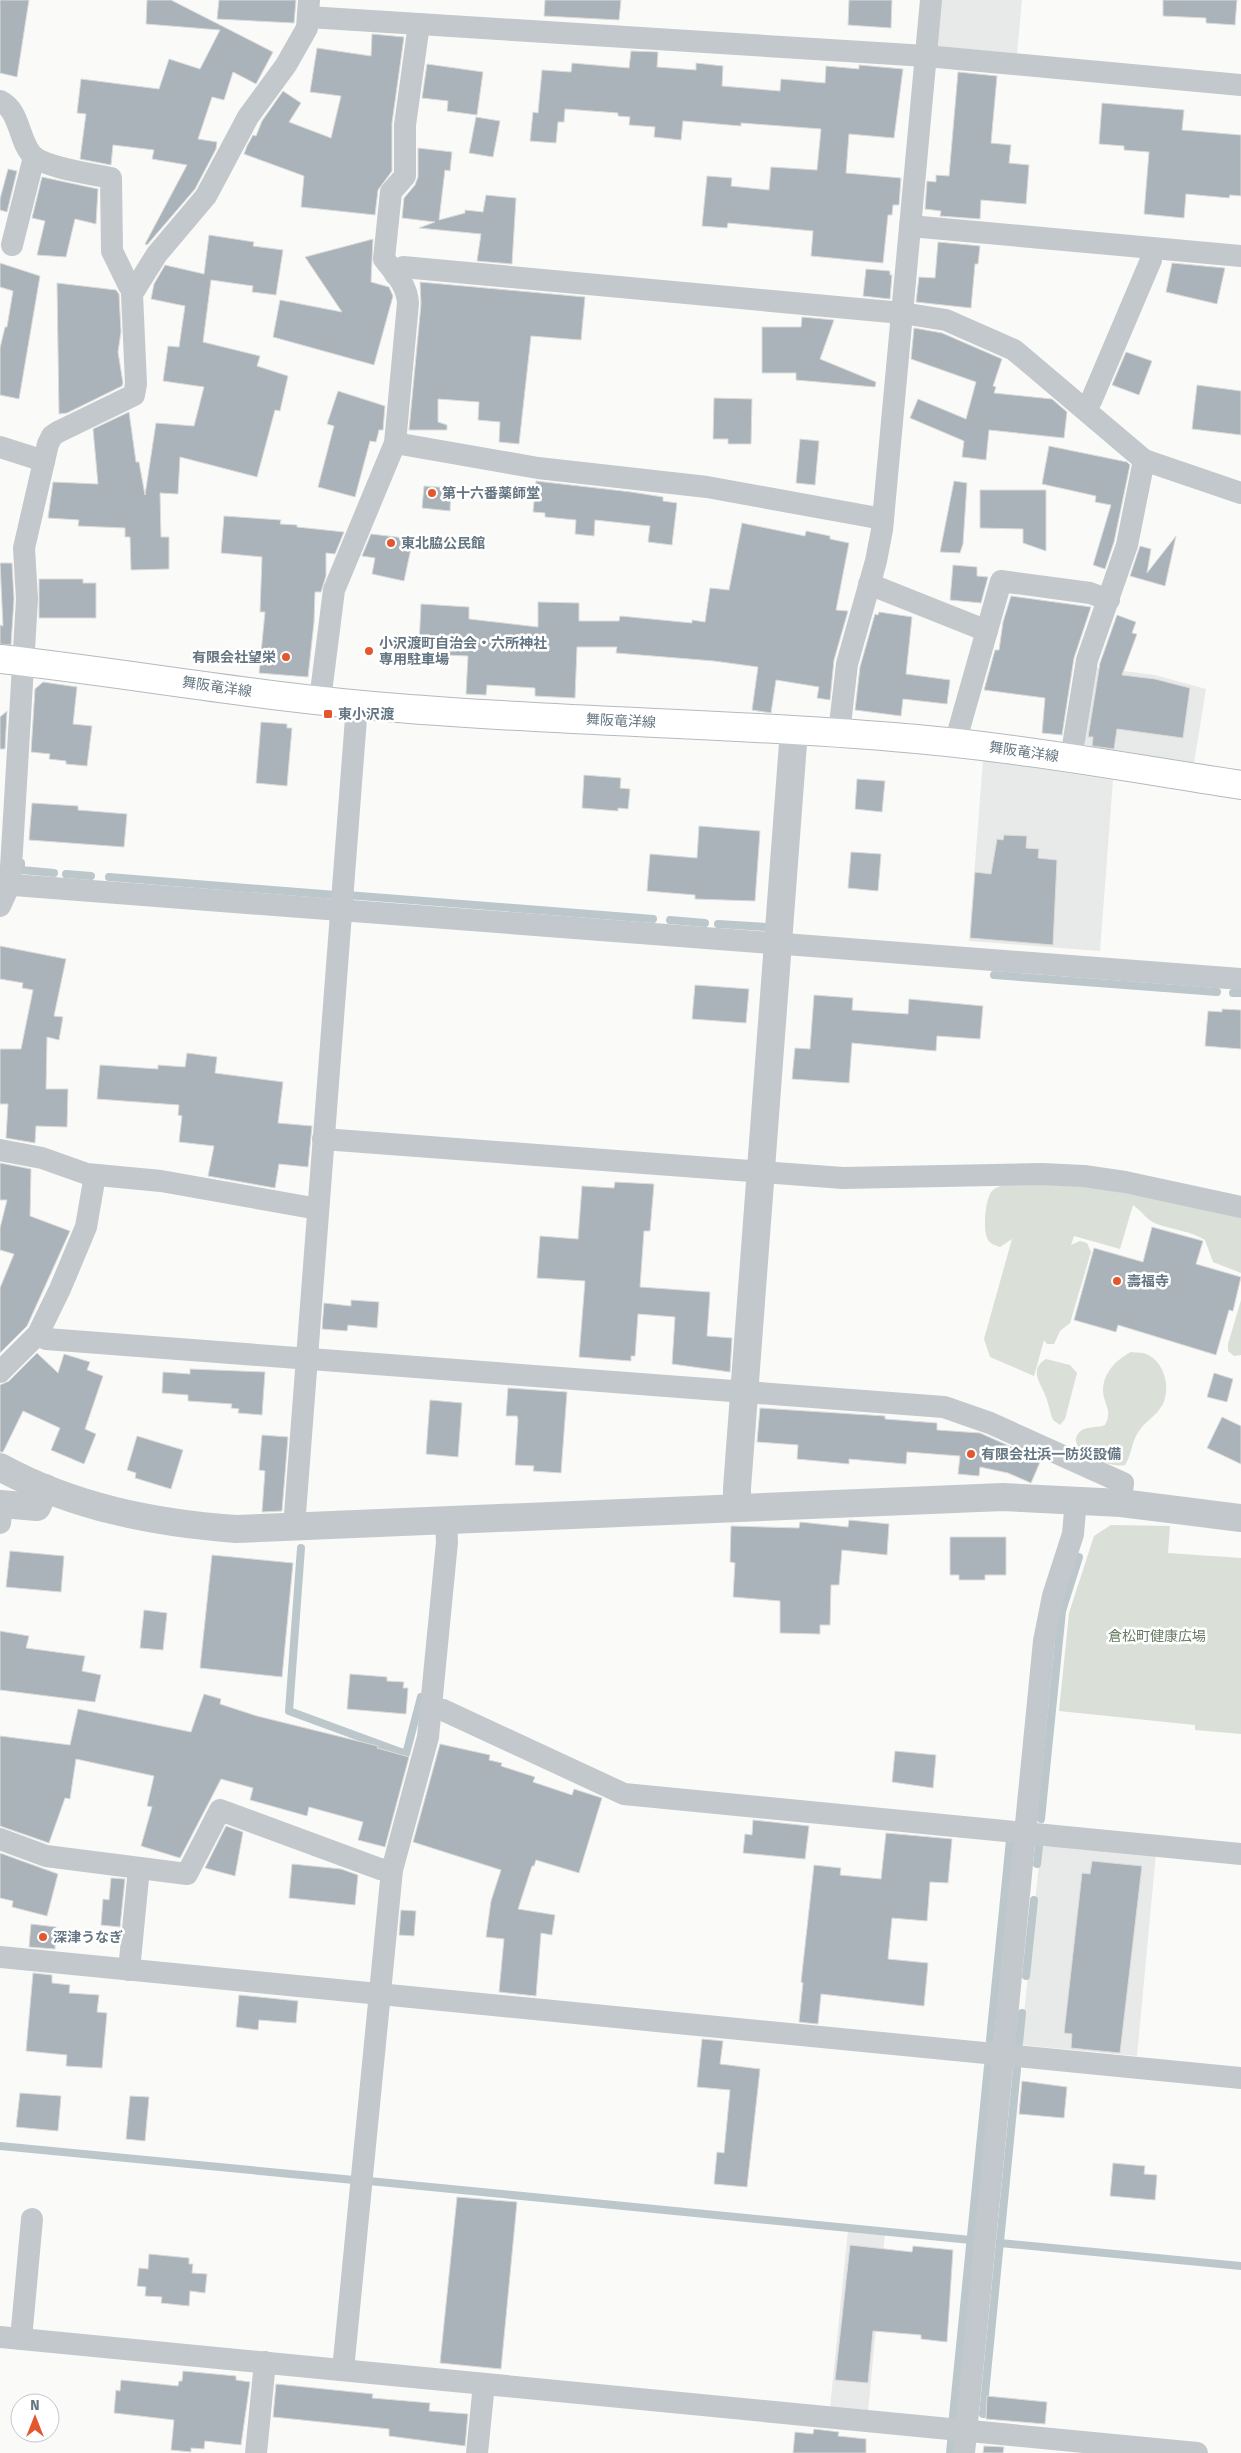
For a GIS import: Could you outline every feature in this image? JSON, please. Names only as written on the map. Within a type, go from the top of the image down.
[{"type":"main road","name":"舞阪竜洋線","points":[[12,660],[356,705],[794,730],[957,743],[1071,758],[1241,785]]},
{"type":"street","points":[[839,733],[847,664],[880,546],[931,0]]},
{"type":"street","points":[[0,906],[5,884],[12,660],[27,599],[24,548],[44,461],[52,436],[134,395],[136,384],[131,307],[135,289],[157,254],[206,196],[248,117],[286,65],[307,28],[309,8],[419,24],[926,56],[1241,85]]},
{"type":"street","points":[[320,700],[334,590],[395,443],[408,293],[384,259],[391,192],[405,176],[405,125],[419,24]]},
{"type":"street","points":[[0,101],[6,104],[14,116],[26,146],[34,157],[46,163],[111,178],[112,251],[129,286],[135,289]]},
{"type":"street","points":[[12,245],[34,157]]},
{"type":"street","points":[[910,226],[1241,256]]},
{"type":"street","points":[[1084,408],[1091,401],[1151,260],[1152,248]]},
{"type":"street","points":[[395,274],[403,268],[902,313],[946,320],[1008,347],[1031,362],[1144,460],[1241,493]]},
{"type":"street","points":[[395,443],[538,468],[707,487],[883,519]]},
{"type":"street","points":[[0,447],[44,461]]},
{"type":"street","points":[[1071,758],[1087,660],[1127,545],[1144,460]]},
{"type":"street","points":[[957,743],[959,729],[1001,581],[1090,593],[1109,600]]},
{"type":"street","points":[[869,584],[986,631]]},
{"type":"street","points":[[296,1528],[306,1358],[356,705]]},
{"type":"street","points":[[737,1508],[760,1172],[794,730]]},
{"type":"street","points":[[5,884],[1241,979]]},
{"type":"street","points":[[323,1139],[843,1178],[1042,1174],[1084,1176],[1125,1182],[1241,1206]]},
{"type":"street","points":[[0,1150],[42,1158],[96,1175],[160,1181],[318,1209]]},
{"type":"street","points":[[0,1372],[38,1334],[81,1241],[88,1218],[96,1175]]},
{"type":"street","points":[[38,1334],[46,1339],[944,1407],[968,1414],[1123,1483],[1122,1502]]},
{"type":"street","points":[[0,1467],[45,1488],[82,1502],[158,1521],[236,1529],[296,1528],[944,1498],[1076,1499],[1122,1502],[1241,1518]]},
{"type":"street","points":[[1,1510],[37,1507],[45,1488]]},
{"type":"street","points":[[964,2453],[1047,1619],[1073,1534],[1076,1499]]},
{"type":"street","points":[[343,2370],[392,1870],[428,1737],[447,1542],[446,1521]]},
{"type":"street","points":[[430,1709],[443,1710],[624,1794],[1241,1854]]},
{"type":"street","points":[[0,1839],[46,1856],[187,1874],[220,1810],[380,1869],[392,1870]]},
{"type":"street","points":[[129,1970],[139,1868]]},
{"type":"street","points":[[0,1957],[1241,2078]]},
{"type":"street","points":[[32,2219],[10,2338],[1197,2453]]},
{"type":"street","points":[[256,2453],[265,2362]]},
{"type":"street","points":[[477,2453],[484,2384]]},
{"type":"shaded area","points":[[940,0],[1022,0],[1017,54],[936,46]]},
{"type":"shaded area","points":[[1092,667],[1155,675],[1206,689],[1194,763],[1079,744]]},
{"type":"shaded area","points":[[983,760],[1113,780],[1100,951],[969,941]]},
{"type":"shaded area","points":[[1041,1842],[1156,1853],[1137,2056],[1021,2045]]},
{"type":"shaded area","points":[[848,2230],[885,2234],[868,2412],[830,2408]]},
{"type":"green space","points":[[1007,1184],[1083,1185],[1241,1216],[1241,1273],[1213,1262],[1205,1240],[1153,1222],[1133,1205],[1120,1249],[1074,1236],[1071,1245],[1080,1241],[1087,1243],[1091,1252],[1070,1323],[1060,1331],[1054,1344],[1047,1344],[1044,1340],[1034,1376],[990,1357],[984,1339],[1012,1239],[1000,1247],[989,1242],[985,1228],[986,1207],[992,1191]]},
{"type":"green space","points":[[1241,1300],[1241,1355],[1234,1356],[1228,1351],[1228,1344]]},
{"type":"green space","points":[[1131,1352],[1146,1354],[1157,1362],[1166,1383],[1165,1397],[1160,1409],[1136,1436],[1125,1465],[1109,1464],[1090,1456],[1082,1450],[1077,1444],[1076,1437],[1082,1430],[1105,1425],[1108,1416],[1103,1391],[1105,1378],[1120,1359]]},
{"type":"green space","points":[[1046,1359],[1070,1365],[1077,1373],[1065,1419],[1060,1425],[1053,1420],[1037,1377],[1038,1368]]},
{"type":"green space","name":"倉松町健康広場","points":[[1111,1525],[1170,1526],[1168,1553],[1241,1558],[1241,1734],[1195,1730],[1195,1725],[1059,1711],[1069,1613],[1094,1536]]},
{"type":"building","points":[[0,0],[29,0],[17,77],[0,73]]},
{"type":"building","points":[[147,0],[171,0],[273,52],[256,84],[233,72],[224,100],[212,97],[198,139],[217,142],[216,149],[195,189],[147,245],[145,244],[187,165],[152,159],[154,150],[113,145],[111,165],[80,159],[86,114],[77,113],[81,79],[159,89],[169,59],[200,69],[220,30],[146,24]]},
{"type":"building","points":[[219,0],[296,0],[294,23],[217,19]]},
{"type":"building","points":[[545,0],[621,0],[619,20],[544,16]]},
{"type":"building","points":[[849,0],[892,0],[891,28],[848,25]]},
{"type":"building","points":[[1163,0],[1237,0],[1235,25],[1206,23],[1206,18],[1163,16]]},
{"type":"building","points":[[372,34],[404,37],[392,123],[392,171],[378,190],[375,215],[301,207],[304,176],[244,154],[247,146],[253,135],[256,136],[262,121],[283,91],[301,103],[289,122],[331,138],[341,96],[310,92],[317,48],[371,56]]},
{"type":"building","points":[[631,51],[658,52],[657,67],[696,70],[696,63],[723,66],[722,86],[780,91],[781,79],[825,83],[826,66],[859,69],[859,65],[903,69],[894,138],[849,134],[846,173],[901,178],[899,205],[893,205],[892,215],[888,215],[883,263],[811,256],[813,231],[728,223],[727,228],[702,226],[707,176],[732,178],[731,186],[769,190],[771,167],[817,170],[821,129],[741,123],[741,126],[683,121],[681,140],[654,137],[655,127],[629,125],[630,117],[618,116],[618,113],[565,109],[564,122],[558,122],[556,143],[530,141],[533,112],[538,113],[542,70],[571,72],[572,63],[629,68]]},
{"type":"building","points":[[427,64],[483,72],[477,115],[447,111],[448,101],[422,98]]},
{"type":"building","points":[[958,72],[997,76],[991,143],[1011,145],[1009,163],[1029,165],[1026,204],[981,200],[980,219],[940,216],[941,211],[925,209],[927,181],[936,182],[936,175],[949,176]]},
{"type":"building","points":[[1102,103],[1184,110],[1182,130],[1241,135],[1241,196],[1230,195],[1229,198],[1186,194],[1184,218],[1144,214],[1149,152],[1124,150],[1124,146],[1099,144]]},
{"type":"building","points":[[476,117],[500,121],[493,157],[469,153]]},
{"type":"building","points":[[418,148],[452,152],[450,171],[445,170],[439,220],[465,213],[465,210],[483,212],[486,195],[516,198],[512,264],[477,261],[481,234],[419,228],[435,222],[402,218],[404,198],[415,185],[418,177]]},
{"type":"building","points":[[8,169],[17,171],[7,212],[0,210],[0,199]]},
{"type":"building","points":[[42,177],[98,189],[96,224],[75,219],[66,257],[37,255],[45,221],[32,218]]},
{"type":"building","points":[[209,235],[254,242],[253,246],[283,250],[276,295],[252,292],[253,286],[211,280],[203,342],[260,356],[257,366],[288,376],[280,411],[275,410],[257,477],[180,457],[178,494],[160,493],[161,537],[169,537],[169,569],[131,570],[130,537],[125,537],[125,528],[78,526],[79,520],[48,518],[53,482],[98,484],[93,429],[129,412],[136,462],[139,462],[145,495],[156,423],[194,426],[204,387],[163,381],[168,346],[179,347],[185,306],[151,299],[154,284],[165,265],[204,274]]},
{"type":"building","points":[[373,239],[371,282],[389,287],[393,296],[374,365],[273,337],[280,300],[342,312],[305,257]]},
{"type":"building","points":[[938,242],[980,246],[978,264],[975,264],[971,308],[916,302],[919,277],[935,278]]},
{"type":"building","points":[[0,263],[40,276],[19,399],[0,395],[0,348],[5,327],[7,327],[13,291],[0,287]]},
{"type":"building","points":[[1172,263],[1225,268],[1217,304],[1166,292]]},
{"type":"building","points":[[866,269],[890,271],[890,275],[892,275],[890,299],[863,296]]},
{"type":"building","points":[[420,282],[585,297],[581,340],[531,336],[519,444],[499,442],[500,422],[478,420],[479,402],[438,399],[438,422],[447,425],[447,430],[409,430],[421,304]]},
{"type":"building","points":[[57,283],[116,290],[119,294],[121,332],[118,352],[123,383],[122,386],[67,413],[59,414]]},
{"type":"building","points":[[802,317],[834,320],[820,359],[876,382],[875,387],[796,380],[796,373],[762,373],[762,327],[801,327]]},
{"type":"building","points":[[914,328],[942,333],[1002,359],[993,386],[996,387],[994,393],[1052,399],[1067,412],[1064,438],[989,430],[986,460],[962,457],[964,441],[910,418],[918,399],[966,419],[976,382],[911,359]]},
{"type":"building","points":[[1126,352],[1152,361],[1139,395],[1112,385]]},
{"type":"building","points":[[1197,385],[1241,391],[1241,435],[1192,429]]},
{"type":"building","points":[[338,391],[385,406],[383,430],[379,430],[376,442],[370,441],[355,497],[318,487],[334,426],[327,424]]},
{"type":"building","points":[[714,398],[752,399],[751,444],[728,444],[728,439],[713,439]]},
{"type":"building","points":[[800,439],[819,441],[815,485],[796,483]]},
{"type":"building","points":[[1049,446],[1127,462],[1130,465],[1114,542],[1105,569],[1093,565],[1111,505],[1095,502],[1096,496],[1042,484]]},
{"type":"building","points":[[536,481],[631,492],[663,497],[663,501],[677,503],[672,545],[648,542],[650,526],[595,520],[594,536],[575,534],[576,520],[545,517],[545,513],[533,512]]},
{"type":"building","points":[[954,481],[967,483],[963,544],[960,553],[940,552]]},
{"type":"building","points":[[424,486],[451,488],[450,511],[422,508]]},
{"type":"building","points":[[980,490],[1046,490],[1046,551],[1023,543],[1023,529],[980,528]]},
{"type":"building","points":[[224,516],[281,520],[280,524],[344,532],[335,554],[326,553],[326,576],[321,592],[315,592],[308,677],[259,673],[265,612],[260,612],[262,557],[221,553]]},
{"type":"building","points":[[742,523],[805,536],[806,531],[830,536],[830,539],[849,543],[836,610],[848,611],[834,660],[830,700],[817,698],[819,687],[776,680],[771,713],[752,710],[758,667],[714,661],[616,653],[617,647],[577,647],[575,698],[535,696],[535,688],[487,685],[486,695],[466,694],[468,656],[443,655],[444,648],[419,646],[421,604],[469,607],[469,619],[538,627],[538,602],[579,603],[579,621],[619,621],[620,616],[692,623],[692,620],[705,622],[710,588],[729,590]]},
{"type":"building","name":"東北脇公民館","points":[[371,534],[413,539],[404,581],[372,574],[375,558],[362,556]]},
{"type":"building","points":[[1176,536],[1165,586],[1130,576],[1140,546],[1151,549],[1147,573]]},
{"type":"building","points":[[0,563],[12,563],[14,599],[11,645],[0,644],[0,625],[3,626]]},
{"type":"building","points":[[953,565],[977,567],[977,576],[988,577],[981,603],[950,600]]},
{"type":"building","points":[[39,579],[83,579],[83,583],[96,583],[96,618],[39,618]]},
{"type":"building","points":[[1011,596],[1091,607],[1074,658],[1062,735],[1042,733],[1045,698],[984,690],[995,650],[999,650],[1003,622]]},
{"type":"building","points":[[879,612],[912,617],[906,674],[950,680],[947,704],[903,699],[901,716],[855,710],[860,667],[875,614],[878,615]]},
{"type":"building","points":[[1117,615],[1136,622],[1132,633],[1137,634],[1122,675],[1155,679],[1190,688],[1183,738],[1117,729],[1114,749],[1092,746],[1093,737],[1088,737],[1100,663]]},
{"type":"building","points":[[43,682],[77,687],[73,724],[92,726],[87,766],[66,764],[66,761],[49,759],[50,754],[31,752],[35,689]]},
{"type":"building","points":[[7,711],[5,749],[0,749],[0,717]]},
{"type":"building","points":[[261,722],[287,724],[287,728],[292,728],[287,786],[256,783]]},
{"type":"building","points":[[584,775],[621,778],[620,788],[630,789],[628,809],[618,808],[618,811],[582,808]]},
{"type":"building","points":[[857,779],[885,781],[882,812],[855,809]]},
{"type":"building","points":[[32,803],[78,806],[78,810],[127,814],[124,847],[29,840]]},
{"type":"building","points":[[699,826],[760,831],[755,901],[695,899],[695,895],[647,891],[650,854],[697,858]]},
{"type":"building","points":[[1004,835],[1027,836],[1026,848],[1039,849],[1038,858],[1057,860],[1053,945],[970,938],[975,872],[991,874],[997,839],[1003,840]]},
{"type":"building","points":[[851,852],[881,854],[878,891],[848,888]]},
{"type":"building","points":[[0,946],[66,959],[54,1016],[63,1017],[59,1040],[47,1037],[46,1089],[68,1089],[67,1127],[36,1126],[35,1143],[6,1138],[8,1104],[0,1104],[0,1049],[21,1049],[33,990],[22,988],[23,983],[0,979]]},
{"type":"building","points":[[695,985],[749,989],[746,1023],[692,1019]]},
{"type":"building","points":[[814,995],[853,998],[852,1010],[908,1014],[909,999],[983,1006],[980,1039],[937,1036],[936,1051],[852,1043],[849,1083],[792,1079],[795,1048],[810,1049]]},
{"type":"building","points":[[1222,1009],[1241,1010],[1241,1049],[1205,1046],[1208,1011],[1222,1012]]},
{"type":"building","points":[[187,1053],[217,1057],[215,1073],[283,1082],[278,1123],[312,1126],[308,1167],[279,1164],[275,1188],[208,1176],[214,1146],[179,1142],[182,1116],[178,1115],[179,1105],[97,1099],[100,1065],[158,1069],[158,1065],[185,1067]]},
{"type":"building","points":[[0,1163],[31,1169],[30,1216],[70,1231],[27,1326],[0,1353],[0,1288],[14,1254],[0,1250],[0,1228],[7,1200],[0,1200]]},
{"type":"building","points":[[615,1182],[654,1184],[650,1231],[644,1231],[640,1287],[710,1292],[707,1336],[732,1338],[730,1372],[672,1364],[675,1317],[638,1314],[635,1356],[631,1356],[631,1361],[579,1357],[585,1281],[537,1278],[540,1236],[578,1239],[582,1186],[614,1188]]},
{"type":"building","points":[[1152,1227],[1203,1241],[1196,1264],[1241,1277],[1233,1311],[1229,1310],[1216,1355],[1118,1325],[1116,1332],[1074,1320],[1094,1248],[1143,1262]]},
{"type":"building","points":[[351,1300],[379,1302],[377,1328],[348,1325],[347,1331],[322,1329],[324,1303],[351,1306]]},
{"type":"building","points":[[37,1353],[58,1373],[64,1354],[90,1362],[87,1370],[103,1376],[85,1429],[96,1434],[84,1464],[51,1450],[60,1428],[23,1411],[3,1452],[0,1452],[0,1385],[9,1381]]},
{"type":"building","points":[[190,1369],[265,1372],[262,1415],[238,1413],[239,1409],[231,1408],[232,1404],[188,1401],[188,1395],[162,1393],[163,1372],[190,1374]]},
{"type":"building","points":[[1214,1373],[1233,1379],[1227,1402],[1207,1397]]},
{"type":"building","points":[[508,1388],[567,1392],[561,1473],[533,1471],[534,1466],[515,1465],[518,1420],[517,1416],[506,1416]]},
{"type":"building","points":[[430,1400],[462,1403],[458,1457],[426,1454]]},
{"type":"building","points":[[760,1408],[885,1416],[885,1419],[937,1423],[937,1430],[980,1433],[1041,1460],[1031,1483],[1008,1473],[980,1467],[979,1476],[958,1474],[960,1456],[907,1452],[906,1464],[849,1459],[849,1464],[797,1459],[798,1445],[757,1442]]},
{"type":"building","points":[[1222,1417],[1241,1426],[1241,1464],[1207,1448]]},
{"type":"building","points":[[262,1435],[288,1437],[282,1511],[262,1512],[265,1471],[259,1470]]},
{"type":"building","points":[[137,1436],[183,1450],[171,1489],[135,1478],[136,1473],[127,1470]]},
{"type":"building","points":[[849,1520],[889,1524],[887,1555],[842,1550],[839,1585],[831,1585],[830,1625],[820,1625],[820,1634],[780,1633],[780,1601],[733,1597],[735,1563],[730,1562],[731,1526],[799,1528],[800,1522],[848,1527]]},
{"type":"building","points":[[950,1537],[1006,1537],[1006,1575],[985,1575],[985,1580],[959,1580],[959,1575],[950,1575]]},
{"type":"building","points":[[10,1551],[64,1556],[61,1592],[6,1587]]},
{"type":"building","points":[[212,1555],[293,1563],[282,1677],[200,1668]]},
{"type":"building","points":[[144,1610],[167,1613],[163,1650],[140,1648]]},
{"type":"building","points":[[0,1631],[29,1636],[26,1648],[85,1656],[82,1671],[101,1675],[95,1702],[0,1690]]},
{"type":"building","points":[[350,1674],[387,1677],[387,1681],[404,1682],[403,1688],[408,1688],[406,1714],[347,1709]]},
{"type":"building","points":[[204,1694],[221,1699],[220,1704],[257,1716],[378,1746],[377,1748],[409,1757],[385,1847],[358,1840],[363,1822],[309,1807],[307,1816],[250,1800],[253,1788],[221,1779],[180,1858],[141,1846],[152,1807],[147,1806],[154,1776],[76,1759],[70,1799],[65,1798],[49,1843],[0,1826],[0,1736],[70,1745],[78,1709],[191,1732]]},
{"type":"building","points":[[440,1744],[490,1755],[489,1760],[502,1763],[501,1766],[535,1777],[533,1782],[572,1795],[574,1789],[602,1798],[579,1873],[536,1860],[534,1866],[532,1866],[518,1909],[555,1915],[552,1935],[541,1933],[536,1996],[499,1992],[504,1939],[486,1937],[491,1901],[501,1870],[413,1842]]},
{"type":"building","points":[[895,1751],[936,1755],[933,1788],[892,1782]]},
{"type":"building","points":[[753,1820],[809,1826],[805,1859],[743,1853],[745,1834],[752,1835]]},
{"type":"building","points":[[226,1826],[243,1832],[235,1876],[205,1868]]},
{"type":"building","points":[[886,1833],[952,1839],[948,1883],[930,1882],[927,1921],[892,1918],[888,1959],[928,1963],[924,2006],[821,1994],[818,2024],[799,2022],[803,1983],[801,1982],[814,1865],[841,1868],[840,1875],[881,1879]]},
{"type":"building","points":[[0,1853],[58,1874],[47,1916],[12,1907],[13,1901],[0,1898]]},
{"type":"building","points":[[1092,1861],[1142,1866],[1120,2053],[1071,2048],[1072,2034],[1064,2033],[1082,1873],[1090,1874]]},
{"type":"building","points":[[292,1864],[341,1869],[358,1875],[355,1905],[289,1898]]},
{"type":"building","points":[[111,1878],[125,1879],[120,1927],[101,1925],[103,1899],[109,1900]]},
{"type":"building","points":[[401,1910],[416,1911],[414,1936],[399,1935]]},
{"type":"building","name":"深津うなぎ","points":[[31,1924],[56,1927],[55,1949],[29,1947]]},
{"type":"building","points":[[33,1973],[52,1975],[52,1983],[70,1985],[69,1993],[99,1995],[97,2012],[107,2013],[102,2068],[66,2066],[67,2055],[26,2051]]},
{"type":"building","points":[[239,1995],[298,2001],[296,2023],[259,2020],[258,2030],[236,2027]]},
{"type":"building","points":[[702,2039],[723,2041],[720,2064],[760,2069],[747,2187],[714,2184],[717,2152],[724,2153],[730,2090],[697,2087]]},
{"type":"building","points":[[1022,2081],[1067,2087],[1064,2118],[1019,2114]]},
{"type":"building","points":[[20,2093],[61,2096],[58,2131],[16,2127]]},
{"type":"building","points":[[130,2096],[149,2097],[145,2141],[126,2139]]},
{"type":"building","points":[[1113,2163],[1145,2166],[1144,2174],[1157,2175],[1155,2200],[1110,2196]]},
{"type":"building","points":[[457,2197],[517,2202],[501,2369],[440,2363]]},
{"type":"building","points":[[850,2245],[912,2252],[913,2246],[953,2250],[947,2342],[921,2339],[921,2335],[873,2331],[868,2383],[835,2380]]},
{"type":"building","points":[[149,2254],[189,2258],[189,2264],[193,2264],[192,2273],[207,2274],[205,2293],[190,2291],[189,2306],[161,2303],[162,2297],[145,2296],[146,2287],[137,2286],[139,2268],[148,2269]]},
{"type":"building","points":[[183,2371],[236,2376],[236,2380],[250,2382],[241,2445],[205,2441],[204,2449],[191,2448],[191,2452],[171,2450],[174,2420],[114,2413],[116,2390],[120,2391],[121,2380],[178,2386],[179,2381],[182,2381]]},
{"type":"building","points":[[276,2384],[373,2394],[372,2398],[430,2403],[429,2411],[468,2414],[465,2446],[389,2436],[389,2429],[273,2417]]},
{"type":"building","points":[[987,2396],[1047,2402],[1045,2424],[986,2419]]},
{"type":"building","points":[[814,2429],[839,2432],[838,2436],[866,2439],[866,2453],[793,2453],[795,2432],[813,2434]]},
{"type":"building","points":[[984,2446],[1004,2447],[1003,2453],[983,2453]]},
{"type":"waterway","points":[[21,863],[21,870],[54,873]]},
{"type":"waterway","points":[[66,874],[91,876]]},
{"type":"waterway","points":[[109,877],[336,895]]},
{"type":"waterway","points":[[347,895],[653,919]]},
{"type":"waterway","points":[[670,920],[705,923]]},
{"type":"waterway","points":[[718,924],[766,927]]},
{"type":"waterway","points":[[994,975],[1217,992]]},
{"type":"waterway","points":[[1233,993],[1241,993]]},
{"type":"waterway","points":[[301,1548],[289,1711],[406,1754],[421,1697],[425,1698]]},
{"type":"waterway","points":[[1041,1819],[1062,1611],[1079,1557]]},
{"type":"waterway","points":[[990,2040],[1010,1840]]},
{"type":"waterway","points":[[1037,1864],[1039,1846]]},
{"type":"waterway","points":[[1026,1976],[1034,1900]]},
{"type":"waterway","points":[[1019,2043],[1022,2013]]},
{"type":"waterway","points":[[953,2416],[988,2066]]},
{"type":"waterway","points":[[983,2414],[1017,2069]]},
{"type":"waterway","points":[[0,2146],[354,2180]]},
{"type":"waterway","points":[[369,2181],[971,2240]]},
{"type":"waterway","points":[[1000,2243],[1241,2266]]},
{"type":"waterway","points":[[950,2453],[951,2442]]},
{"type":"place","name":"第十六番薬師堂","points":[[432,493]]},
{"type":"place","name":"東北脇公民館","points":[[391,543]]},
{"type":"place","name":"小沢渡町自治会・六所神社 専用駐車場","points":[[369,651]]},
{"type":"place","name":"有限会社望栄","points":[[286,657]]},
{"type":"place","name":"東小沢渡","points":[[328,714]]},
{"type":"place","name":"壽福寺","points":[[1117,1281]]},
{"type":"place","name":"有限会社浜一防災設備","points":[[971,1454]]},
{"type":"place","name":"深津うなぎ","points":[[43,1937]]}]
